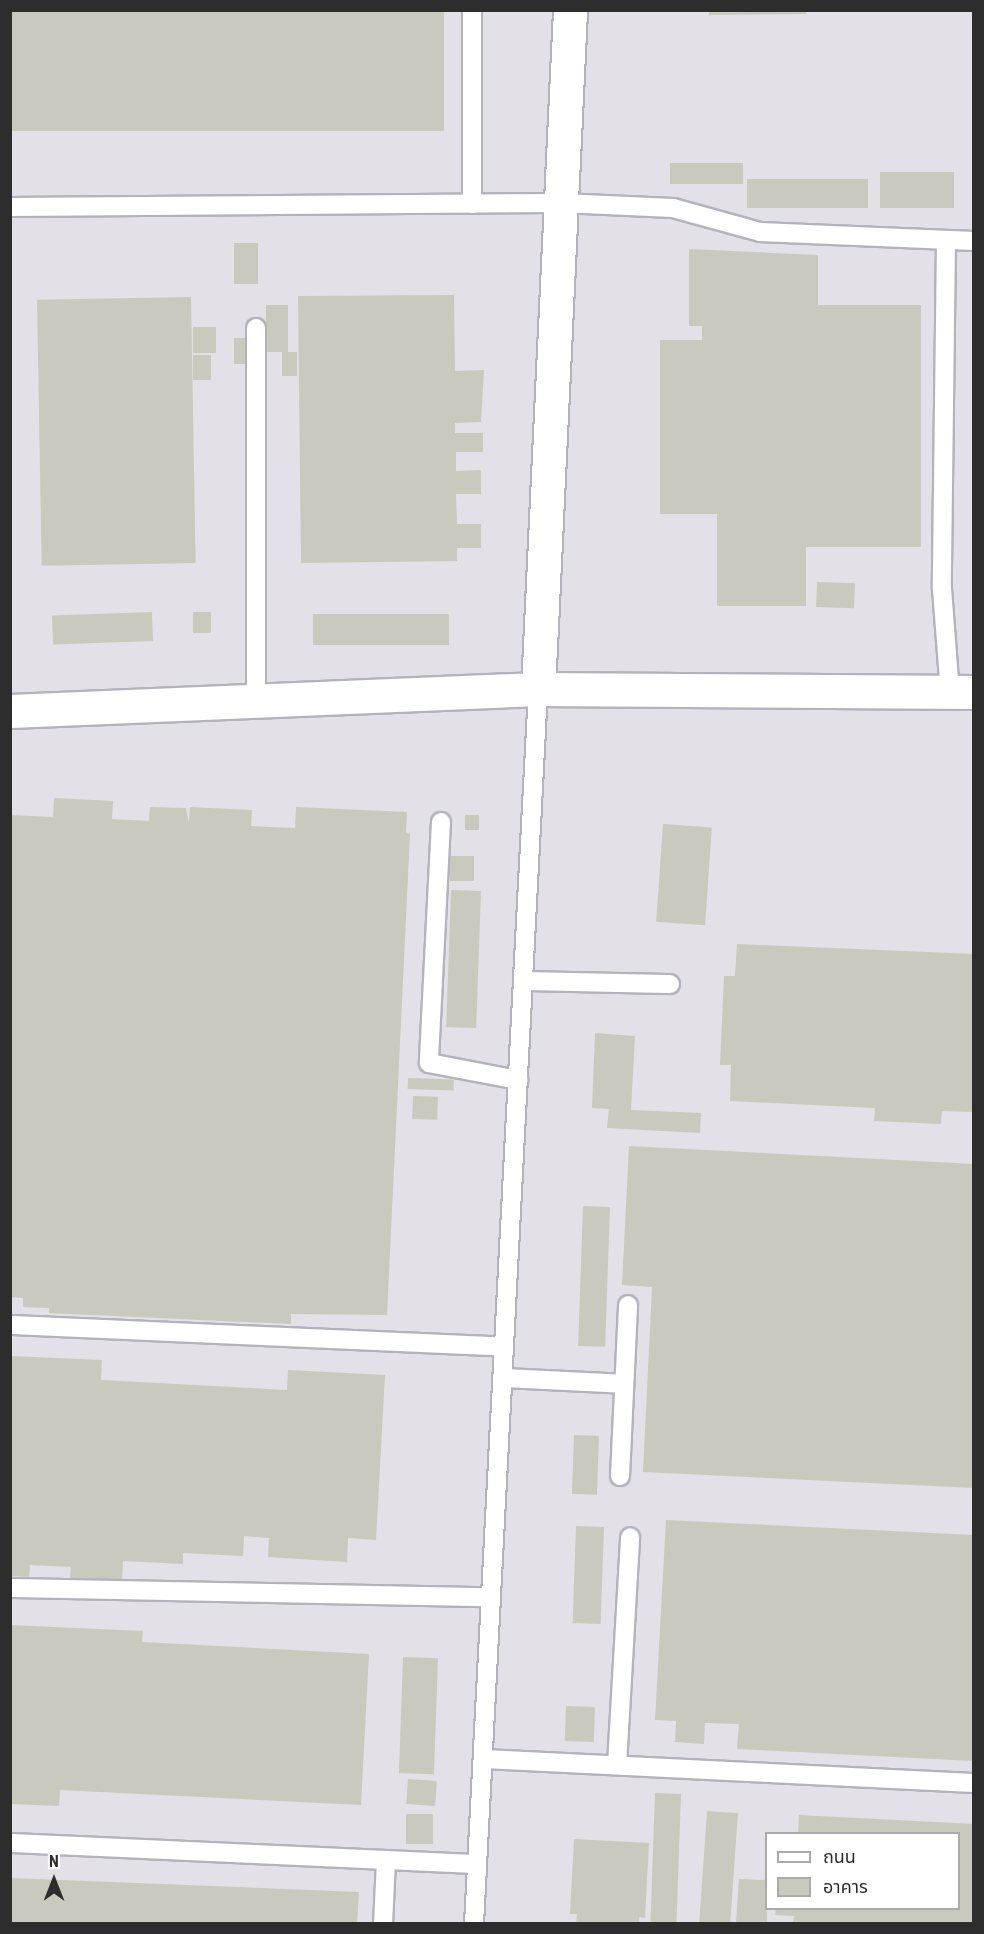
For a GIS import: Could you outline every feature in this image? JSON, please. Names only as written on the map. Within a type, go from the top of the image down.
[{"type":"street","points":[[538,689],[570,10]]},
{"type":"street","points":[[10,711],[538,689],[962,692]]},
{"type":"lane","points":[[472,10],[472,204]]},
{"type":"lane","points":[[10,207],[561,203],[672,208],[760,232],[974,241]]},
{"type":"lane","points":[[946,240],[942,589],[962,692]]},
{"type":"lane","points":[[256,328],[256,701]]},
{"type":"lane","points":[[474,1923],[538,689]]},
{"type":"lane","points":[[441,822],[429,1063],[518,1080]]},
{"type":"lane","points":[[523,981],[670,984]]},
{"type":"lane","points":[[620,1476],[628,1305]]},
{"type":"lane","points":[[10,1325],[504,1347]]},
{"type":"lane","points":[[503,1378],[624,1384]]},
{"type":"lane","points":[[617,1765],[630,1537]]},
{"type":"lane","points":[[10,1588],[491,1597]]},
{"type":"lane","points":[[483,1759],[974,1783]]},
{"type":"lane","points":[[10,1843],[477,1864]]},
{"type":"lane","points":[[383,1923],[386,1860]]},
{"type":"shaded area","points":[[11,11],[973,11],[973,1923],[11,1924]]},
{"type":"building","points":[[10,10],[444,10],[444,131],[10,131]]},
{"type":"building","points":[[709,10],[806,10],[806,14],[709,15]]},
{"type":"building","points":[[670,163],[743,163],[743,184],[670,184]]},
{"type":"building","points":[[880,172],[954,172],[954,208],[880,208]]},
{"type":"building","points":[[747,179],[868,179],[868,208],[747,208]]},
{"type":"building","points":[[234,243],[258,243],[258,284],[234,284]]},
{"type":"building","points":[[689,249],[818,255],[818,305],[921,305],[921,547],[806,547],[806,606],[717,606],[717,514],[660,514],[660,340],[702,340],[702,326],[689,326]]},
{"type":"building","points":[[454,295],[455,371],[484,370],[481,422],[455,423],[455,433],[483,433],[483,452],[456,452],[456,471],[481,470],[481,494],[456,494],[457,524],[481,524],[481,548],[457,548],[457,561],[301,563],[298,296]]},
{"type":"building","points":[[191,297],[196,563],[42,566],[37,300]]},
{"type":"building","points":[[266,305],[288,305],[288,352],[266,352]]},
{"type":"building","points":[[193,327],[216,327],[216,353],[193,353]]},
{"type":"building","points":[[234,338],[247,338],[247,364],[234,364]]},
{"type":"building","points":[[282,352],[297,352],[297,376],[282,376]]},
{"type":"building","points":[[193,355],[211,355],[211,380],[193,380]]},
{"type":"building","points":[[817,582],[855,583],[854,608],[816,607]]},
{"type":"building","points":[[152,612],[153,641],[53,644],[52,615]]},
{"type":"building","points":[[193,612],[211,612],[211,633],[193,633]]},
{"type":"building","points":[[313,614],[449,614],[449,645],[313,645]]},
{"type":"building","points":[[54,798],[113,801],[112,819],[149,821],[150,807],[186,808],[189,823],[190,807],[252,810],[251,826],[295,828],[296,807],[407,812],[406,833],[410,834],[387,1315],[291,1314],[291,1324],[49,1313],[49,1308],[23,1307],[23,1298],[10,1297],[10,815],[53,817]]},
{"type":"building","points":[[465,815],[479,815],[479,830],[465,830]]},
{"type":"building","points":[[663,824],[712,827],[705,925],[656,922]]},
{"type":"building","points":[[450,856],[474,856],[474,881],[450,881]]},
{"type":"building","points":[[451,890],[481,891],[476,1028],[446,1027]]},
{"type":"building","points":[[737,944],[974,954],[974,1112],[942,1111],[941,1124],[874,1121],[875,1108],[730,1101],[731,1065],[720,1065],[724,976],[735,976]]},
{"type":"building","points":[[595,1033],[635,1036],[631,1110],[701,1113],[700,1133],[607,1128],[609,1109],[592,1108]]},
{"type":"building","points":[[408,1078],[454,1080],[454,1091],[408,1089]]},
{"type":"building","points":[[413,1096],[438,1097],[437,1120],[412,1119]]},
{"type":"building","points":[[629,1146],[974,1164],[974,1488],[643,1472],[652,1287],[622,1285]]},
{"type":"building","points":[[583,1206],[610,1207],[605,1347],[578,1346]]},
{"type":"building","points":[[10,1356],[102,1360],[101,1380],[287,1390],[288,1370],[385,1375],[376,1540],[348,1538],[347,1562],[268,1557],[269,1538],[244,1536],[243,1556],[183,1553],[183,1564],[123,1561],[122,1581],[70,1578],[71,1567],[30,1565],[29,1577],[10,1576]]},
{"type":"building","points":[[574,1435],[599,1436],[597,1495],[572,1494]]},
{"type":"building","points":[[666,1520],[974,1535],[974,1761],[737,1749],[739,1724],[705,1723],[704,1744],[675,1742],[676,1721],[655,1720]]},
{"type":"building","points":[[576,1526],[604,1527],[601,1624],[573,1623]]},
{"type":"building","points":[[10,1625],[143,1631],[142,1642],[369,1654],[361,1805],[60,1790],[59,1806],[10,1804]]},
{"type":"building","points":[[403,1657],[438,1658],[434,1774],[399,1773]]},
{"type":"building","points":[[566,1706],[595,1707],[594,1742],[565,1741]]},
{"type":"building","points":[[408,1779],[437,1781],[435,1806],[406,1804]]},
{"type":"building","points":[[655,1793],[681,1794],[676,1924],[650,1924]]},
{"type":"building","points":[[707,1811],[738,1813],[730,1924],[699,1924]]},
{"type":"building","points":[[406,1814],[433,1814],[433,1844],[406,1844]]},
{"type":"building","points":[[799,1815],[974,1824],[974,1924],[793,1924],[794,1916],[775,1915],[776,1910],[960,1910],[960,1832],[798,1832]]},
{"type":"building","points":[[574,1839],[649,1843],[645,1918],[639,1917],[639,1924],[576,1924],[577,1914],[570,1914]]},
{"type":"building","points":[[10,1878],[359,1892],[357,1924],[10,1924]]},
{"type":"building","points":[[739,1879],[765,1880],[767,1924],[736,1924]]}]
